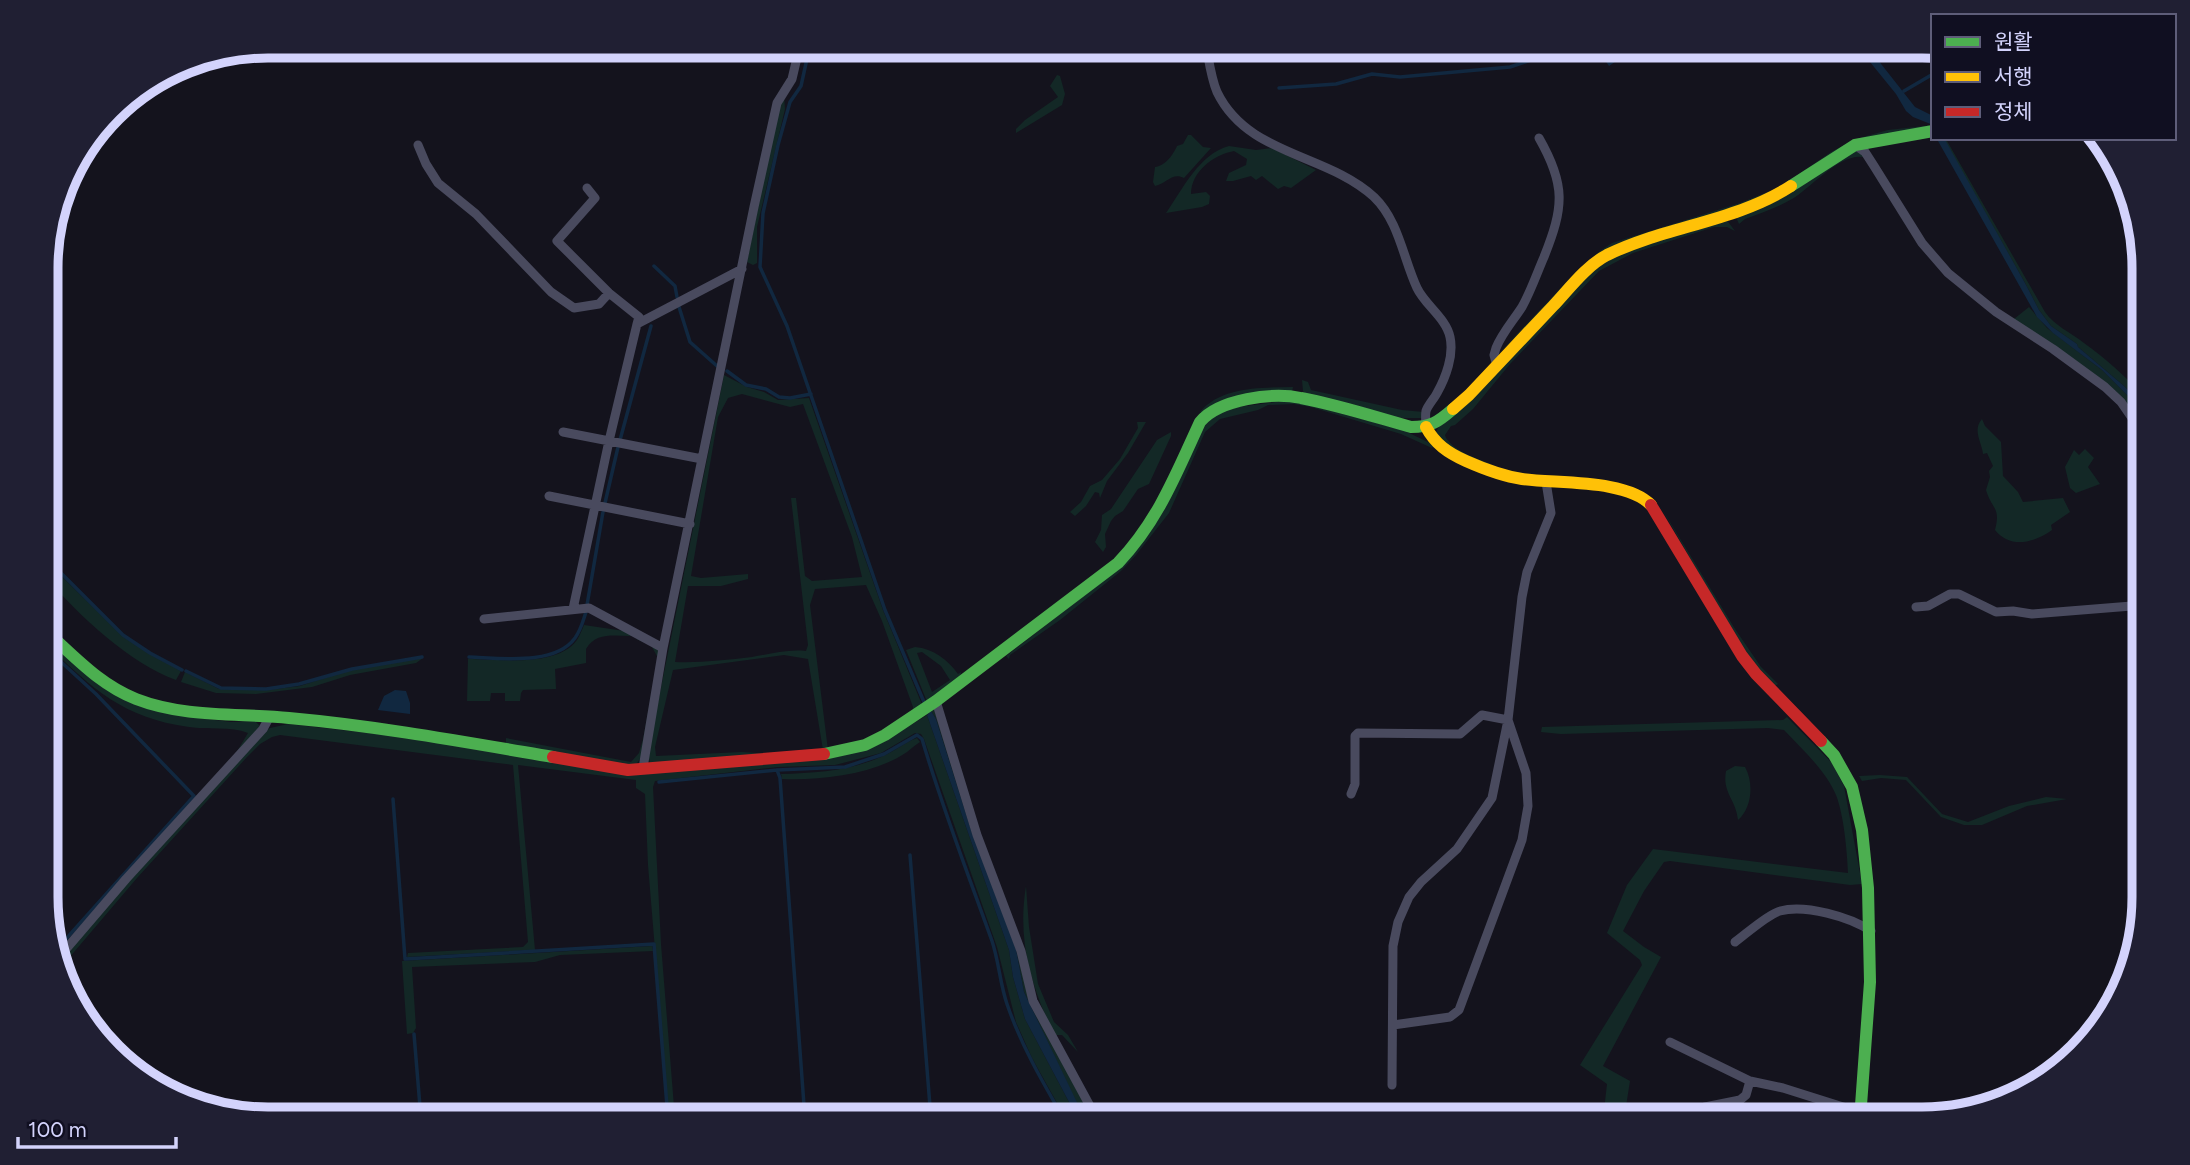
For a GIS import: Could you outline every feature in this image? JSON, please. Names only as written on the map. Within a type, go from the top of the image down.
[{"type":"street","points":[[643,768],[663,648],[777,103],[792,79],[797,58]]},
{"type":"street","points":[[1209,58],[1216,91],[1242,127],[1273,146],[1328,169],[1363,188],[1387,212],[1419,291],[1450,335],[1451,348],[1445,379],[1426,411],[1426,428],[1431,439],[1455,457],[1505,476],[1618,490],[1645,499],[1655,509],[1742,656],[1834,755],[1852,787],[1862,830],[1871,931],[1861,1107]]},
{"type":"street","points":[[58,642],[103,683],[129,696],[193,713],[270,716],[445,738],[628,770],[843,751],[885,735],[936,701],[1108,572],[1147,529],[1166,499],[1200,422],[1224,404],[1270,397],[1299,397],[1385,421],[1426,428],[1444,417],[1497,366],[1583,275],[1604,257],[1634,243],[1727,215],[1777,195],[1855,145],[1896,135],[1931,131]]},
{"type":"street","points":[[1497,366],[1494,355],[1500,339],[1524,303],[1560,213],[1555,170],[1539,138]]},
{"type":"street","points":[[418,145],[438,183],[476,214],[551,292],[574,308],[599,304],[609,293]]},
{"type":"street","points":[[1855,145],[1865,152],[1922,243],[1948,273],[1986,304],[2105,387],[2121,402],[2132,418]]},
{"type":"street","points":[[573,609],[639,317],[609,293],[557,241],[595,198],[587,188]]},
{"type":"street","points":[[637,324],[742,269]]},
{"type":"street","points":[[563,432],[702,459]]},
{"type":"street","points":[[1392,1085],[1393,946],[1398,922],[1409,897],[1421,882],[1457,849],[1492,798],[1508,720],[1527,572],[1551,513],[1546,482]]},
{"type":"street","points":[[549,496],[690,524]]},
{"type":"street","points":[[1916,607],[1928,606],[1950,594],[1959,594],[1996,612],[2032,614],[2132,606]]},
{"type":"street","points":[[484,619],[590,608],[663,648]]},
{"type":"street","points":[[936,701],[977,835],[1021,951],[1033,1001],[1090,1107]]},
{"type":"street","points":[[1351,794],[1355,784],[1355,736],[1358,733],[1460,734],[1482,715],[1508,720]]},
{"type":"street","points":[[65,950],[263,729],[270,716]]},
{"type":"street","points":[[1393,1025],[1450,1017],[1459,1010],[1522,840],[1528,806],[1526,773],[1508,720]]},
{"type":"street","points":[[1735,942],[1779,911],[1807,909],[1856,921],[1871,931]]},
{"type":"street","points":[[1670,1042],[1750,1081],[1783,1088],[1835,1107]]},
{"type":"street","points":[[1705,1107],[1740,1100],[1746,1095],[1750,1081]]},
{"type":"green space","points":[[1057,75],[1060,76],[1065,94],[1062,105],[1016,133],[1016,129],[1025,120],[1058,97],[1050,86]]},
{"type":"green space","points":[[784,95],[785,109],[757,227],[757,263],[753,265],[747,262],[779,104]]},
{"type":"green space","points":[[1931,125],[1893,133],[1782,185],[1831,152],[1856,139],[1888,130]]},
{"type":"green space","points":[[1188,135],[1203,147],[1211,148],[1184,178],[1172,177],[1155,186],[1155,167],[1166,162]]},
{"type":"green space","points":[[1944,140],[1948,140],[2045,312],[2122,374],[2132,384],[2132,394],[2077,344],[2051,326]]},
{"type":"green space","points":[[1229,146],[1256,150],[1272,148],[1316,170],[1291,188],[1284,186],[1278,189],[1262,176],[1256,180],[1251,176],[1226,181],[1229,173],[1246,165],[1247,159],[1234,151],[1226,153],[1205,166],[1192,186],[1191,194],[1206,192],[1210,196],[1209,204],[1166,213],[1200,164],[1218,150]]},
{"type":"green space","points":[[1858,150],[1867,158],[1848,159],[1838,164],[1792,199],[1739,224],[1735,215],[1796,190],[1835,161]]},
{"type":"green space","points":[[1773,190],[1743,204],[1610,247],[1599,254],[1498,354],[1575,273],[1612,243]]},
{"type":"green space","points":[[1726,219],[1735,231],[1727,227],[1714,227],[1633,253],[1599,271],[1510,364],[1473,409],[1451,426],[1445,435],[1460,451],[1491,464],[1483,466],[1441,444],[1436,432],[1439,426],[1587,275],[1621,252]]},
{"type":"green space","points":[[2029,307],[2047,328],[2102,370],[2132,400],[2132,412],[2121,397],[2014,319]]},
{"type":"green space","points":[[724,375],[778,400],[809,398],[883,610],[923,707],[913,713],[882,621],[866,585],[815,589],[810,605],[828,750],[823,750],[808,659],[784,655],[673,670],[655,747],[656,756],[742,752],[771,754],[650,763],[648,754]],"holes":[[[742,394],[790,407],[803,404],[852,537],[862,577],[812,581],[805,576],[796,498],[791,498],[808,645],[806,651],[786,651],[713,661],[675,662],[688,586],[721,586],[748,579],[748,574],[701,578],[691,576],[718,417],[728,398]]]},
{"type":"green space","points":[[1302,380],[1308,382],[1311,390],[1402,410],[1424,412],[1424,418],[1398,418],[1306,394]]},
{"type":"green space","points":[[1293,387],[1292,392],[1200,412],[1219,397],[1231,393],[1255,388]]},
{"type":"green space","points":[[1290,400],[1403,430],[1434,445],[1432,448],[1401,434],[1294,404],[1268,405],[1220,419],[1205,432],[1169,513],[1136,555],[1121,571],[1060,620],[1010,655],[1009,659],[1006,656],[1117,570],[1204,422],[1223,409]]},
{"type":"green space","points":[[1982,419],[1985,426],[2001,442],[2003,476],[2018,492],[2023,502],[2063,498],[2070,512],[2051,525],[2052,530],[2045,535],[2030,541],[2015,542],[1995,530],[1996,513],[1986,490],[1989,471],[1993,466],[1987,453],[1983,454],[1978,432]]},
{"type":"green space","points":[[1137,422],[1146,422],[1107,481],[1100,498],[1099,493],[1095,492],[1075,516],[1070,512],[1081,502],[1090,486],[1102,480],[1120,459],[1138,428]]},
{"type":"green space","points":[[1171,432],[1149,484],[1138,489],[1123,511],[1111,521],[1105,534],[1106,547],[1103,552],[1095,542],[1101,530],[1102,515],[1111,509],[1157,440]]},
{"type":"green space","points":[[2085,449],[2094,458],[2088,467],[2100,484],[2076,493],[2070,488],[2065,467],[2074,450],[2079,455]]},
{"type":"green space","points":[[1659,504],[1735,629],[1761,667],[1778,684],[1773,687],[1742,648]]},
{"type":"green space","points":[[58,573],[125,638],[181,671],[176,680],[123,650],[58,591]]},
{"type":"green space","points":[[584,625],[631,632],[631,636],[606,636],[595,640],[586,649],[586,663],[555,669],[556,689],[523,690],[520,701],[505,701],[505,693],[491,693],[490,701],[467,701],[468,659],[526,660],[556,655],[577,640]]},
{"type":"green space","points":[[640,638],[660,650],[647,737],[636,764],[632,766],[506,746],[506,738],[631,762],[639,753],[643,739],[658,658],[651,645],[636,639]]},
{"type":"green space","points":[[915,647],[934,652],[945,659],[958,674],[961,672],[960,679],[928,704],[906,650]],"holes":[[[922,652],[941,666],[950,680],[932,692],[917,653]]]},
{"type":"green space","points":[[58,648],[97,683],[183,716],[231,722],[255,721],[260,726],[64,948],[236,753],[248,733],[196,728],[145,717],[110,699],[58,655]]},
{"type":"green space","points":[[423,658],[416,663],[350,675],[312,687],[256,694],[216,693],[181,682],[185,672],[219,689],[267,690],[300,686],[352,669]]},
{"type":"green space","points":[[934,709],[1017,945],[1034,1010],[1086,1107],[1079,1107],[1024,992],[1016,949],[972,833],[936,719],[931,711]]},
{"type":"green space","points":[[927,715],[1009,950],[1013,977],[1025,1019],[1072,1107],[1059,1107],[1016,1022],[997,947],[924,739],[921,734],[915,733],[881,753],[835,765],[778,767],[655,781],[653,787],[661,944],[674,1107],[668,1107],[648,865],[645,794],[636,788],[636,780],[518,765],[535,950],[407,957],[408,953],[523,947],[528,942],[513,765],[280,735],[272,737],[247,757],[137,878],[68,960],[66,954],[127,882],[270,728],[288,724],[395,736],[628,772],[837,757],[873,745]]},
{"type":"green space","points":[[1787,717],[1832,763],[1844,786],[1862,884],[1850,885],[1664,862],[1644,891],[1623,931],[1661,957],[1603,1066],[1630,1081],[1626,1107],[1604,1107],[1607,1084],[1580,1065],[1642,965],[1640,960],[1607,933],[1627,885],[1653,849],[1848,873],[1843,823],[1839,803],[1826,777],[1784,730],[1768,728],[1561,734],[1541,732],[1542,727],[1783,720]]},
{"type":"green space","points":[[917,738],[920,742],[907,752],[864,771],[813,779],[782,779],[781,774],[820,772],[858,765],[883,756]]},
{"type":"green space","points":[[1735,766],[1745,767],[1750,780],[1749,802],[1738,820],[1725,779],[1726,771]]},
{"type":"green space","points":[[1859,776],[1907,777],[1942,814],[1968,822],[2009,806],[2046,797],[2067,799],[2027,806],[1982,825],[1964,825],[1941,817],[1906,780],[1881,778],[1862,781]]},
{"type":"green space","points":[[1026,886],[1038,984],[1054,1022],[1068,1035],[1078,1052],[1062,1035],[1054,1035],[1033,980],[1023,925]]},
{"type":"green space","points":[[652,946],[653,951],[560,955],[535,962],[412,967],[416,1028],[413,1033],[407,1034],[402,961]]},
{"type":"water","points":[[1604,58],[1621,58],[1609,66]]},
{"type":"water","points":[[1867,58],[1876,58],[1915,107],[1931,115],[1931,124],[1906,111]]},
{"type":"water","points":[[1935,140],[1945,140],[2039,310],[2051,326],[2077,344],[2124,386],[2132,394],[2132,400],[2102,370],[2053,333],[2037,317]]},
{"type":"water","points":[[395,690],[406,691],[410,714],[378,710],[384,696]]},
{"type":"water","points":[[931,711],[936,719],[972,833],[1016,949],[1024,992],[1079,1107],[1072,1107],[1025,1019],[1013,977],[1009,950],[927,715]]},
{"type":"waterway","points":[[807,58],[801,86],[790,102],[778,145],[763,213],[760,267],[787,326],[885,610],[924,702]]},
{"type":"waterway","points":[[1279,88],[1336,84],[1372,74],[1400,77],[1510,67],[1537,58]]},
{"type":"waterway","points":[[1904,91],[1931,75]]},
{"type":"waterway","points":[[654,266],[675,286],[677,297]]},
{"type":"waterway","points":[[679,307],[690,342],[717,366]]},
{"type":"waterway","points":[[620,440],[651,326]]},
{"type":"waterway","points":[[727,371],[746,385],[766,389],[779,397],[811,394]]},
{"type":"waterway","points":[[605,503],[618,447]]},
{"type":"waterway","points":[[587,605],[603,512]]},
{"type":"waterway","points":[[58,570],[123,635],[182,670]]},
{"type":"waterway","points":[[469,657],[511,659],[541,657],[554,653],[575,638],[586,612]]},
{"type":"waterway","points":[[186,671],[221,688],[266,689],[299,684],[352,669],[422,657]]},
{"type":"waterway","points":[[58,659],[96,694],[194,796],[63,942]]},
{"type":"waterway","points":[[659,782],[777,770],[845,767],[884,754],[917,735],[922,739],[992,941],[1013,1019],[1032,1063],[1057,1107]]},
{"type":"waterway","points":[[777,770],[780,778],[804,1107]]},
{"type":"waterway","points":[[393,799],[405,959],[654,944],[667,1107]]},
{"type":"waterway","points":[[910,855],[930,1107]]},
{"type":"waterway","points":[[414,1034],[420,1107]]},
{"type":"traffic: fast","points":[[1791,186],[1855,145],[1931,131]]},
{"type":"traffic: fast","points":[[824,754],[865,745],[885,735],[936,701],[1118,563],[1155,514],[1200,422],[1209,414],[1247,399],[1289,396],[1411,427],[1434,423],[1453,409]]},
{"type":"traffic: fast","points":[[58,642],[111,686],[155,705],[192,712],[355,725],[553,757]]},
{"type":"traffic: fast","points":[[1821,741],[1834,755],[1852,787],[1862,830],[1868,888],[1870,982],[1861,1107]]},
{"type":"traffic: slow","points":[[1453,409],[1578,278],[1599,260],[1630,245],[1747,208],[1791,186]]},
{"type":"traffic: slow","points":[[1426,427],[1448,451],[1493,472],[1522,479],[1608,487],[1640,497],[1651,505]]},
{"type":"traffic: jam","points":[[1651,505],[1742,656],[1821,741]]},
{"type":"traffic: jam","points":[[553,757],[628,770],[824,754]]}]
